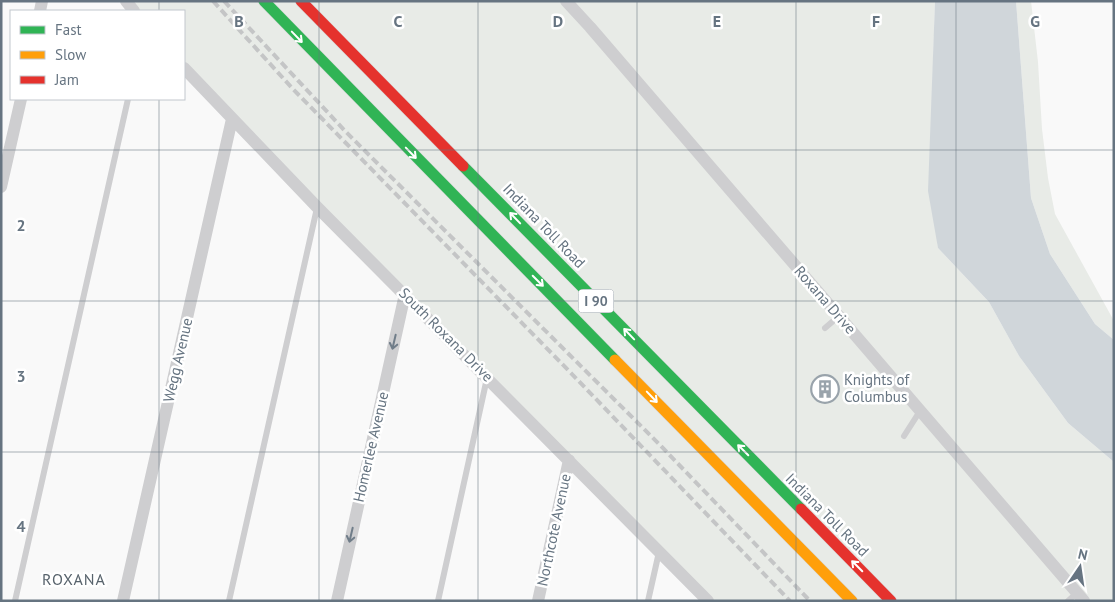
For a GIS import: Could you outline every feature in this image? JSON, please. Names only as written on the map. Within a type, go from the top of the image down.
[{"type":"highway","name":"I 90","points":[[264,1],[852,601]]},
{"type":"highway","name":"Indiana Toll Road","points":[[301,1],[891,601]]},
{"type":"street","name":"Roxana Drive","points":[[566,1],[590,26],[839,316],[1076,598]]},
{"type":"street","name":"South Roxana Drive","points":[[185,69],[318,207],[708,601]]},
{"type":"street","points":[[1,187],[21,100]]},
{"type":"street","name":"Wegg Avenue","points":[[123,601],[232,119]]},
{"type":"street","name":"Homerlee Avenue","points":[[336,601],[405,294]]},
{"type":"street","name":"Northcote Avenue","points":[[538,601],[569,460]]},
{"type":"lane","points":[[15,601],[128,100]]},
{"type":"lane","points":[[229,601],[318,207]]},
{"type":"lane","points":[[825,328],[839,316]]},
{"type":"lane","points":[[438,601],[487,378]]},
{"type":"lane","points":[[904,436],[920,411]]},
{"type":"lane","points":[[648,601],[659,550]]},
{"type":"shaded area","points":[[126,1],[935,1],[931,134],[938,248],[989,302],[1019,356],[1068,423],[1114,462],[1114,601],[708,601],[185,69],[185,10],[133,10]]},
{"type":"shaded area","points":[[935,1],[1016,1],[1031,198],[1050,254],[1095,324],[1114,340],[1114,462],[1068,423],[1019,356],[989,302],[938,248],[928,191]]},
{"type":"shaded area","points":[[1016,1],[1031,1],[1038,62],[1042,129],[1055,214],[1114,321],[1114,340],[1095,324],[1050,254],[1031,198]]},
{"type":"railway","points":[[213,1],[292,88],[570,372],[790,601]]},
{"type":"railway","points":[[224,1],[346,132],[659,444],[810,601]]},
{"type":"traffic: fast","points":[[264,1],[615,360]]},
{"type":"traffic: fast","points":[[463,166],[801,509]]},
{"type":"traffic: slow","points":[[615,360],[852,601]]},
{"type":"traffic: jam","points":[[301,1],[463,166]]},
{"type":"traffic: jam","points":[[801,509],[891,601]]},
{"type":"place","name":"Knights of Columbus","points":[[825,389]]},
{"type":"district","name":"ROXANA","points":[[74,579]]}]
